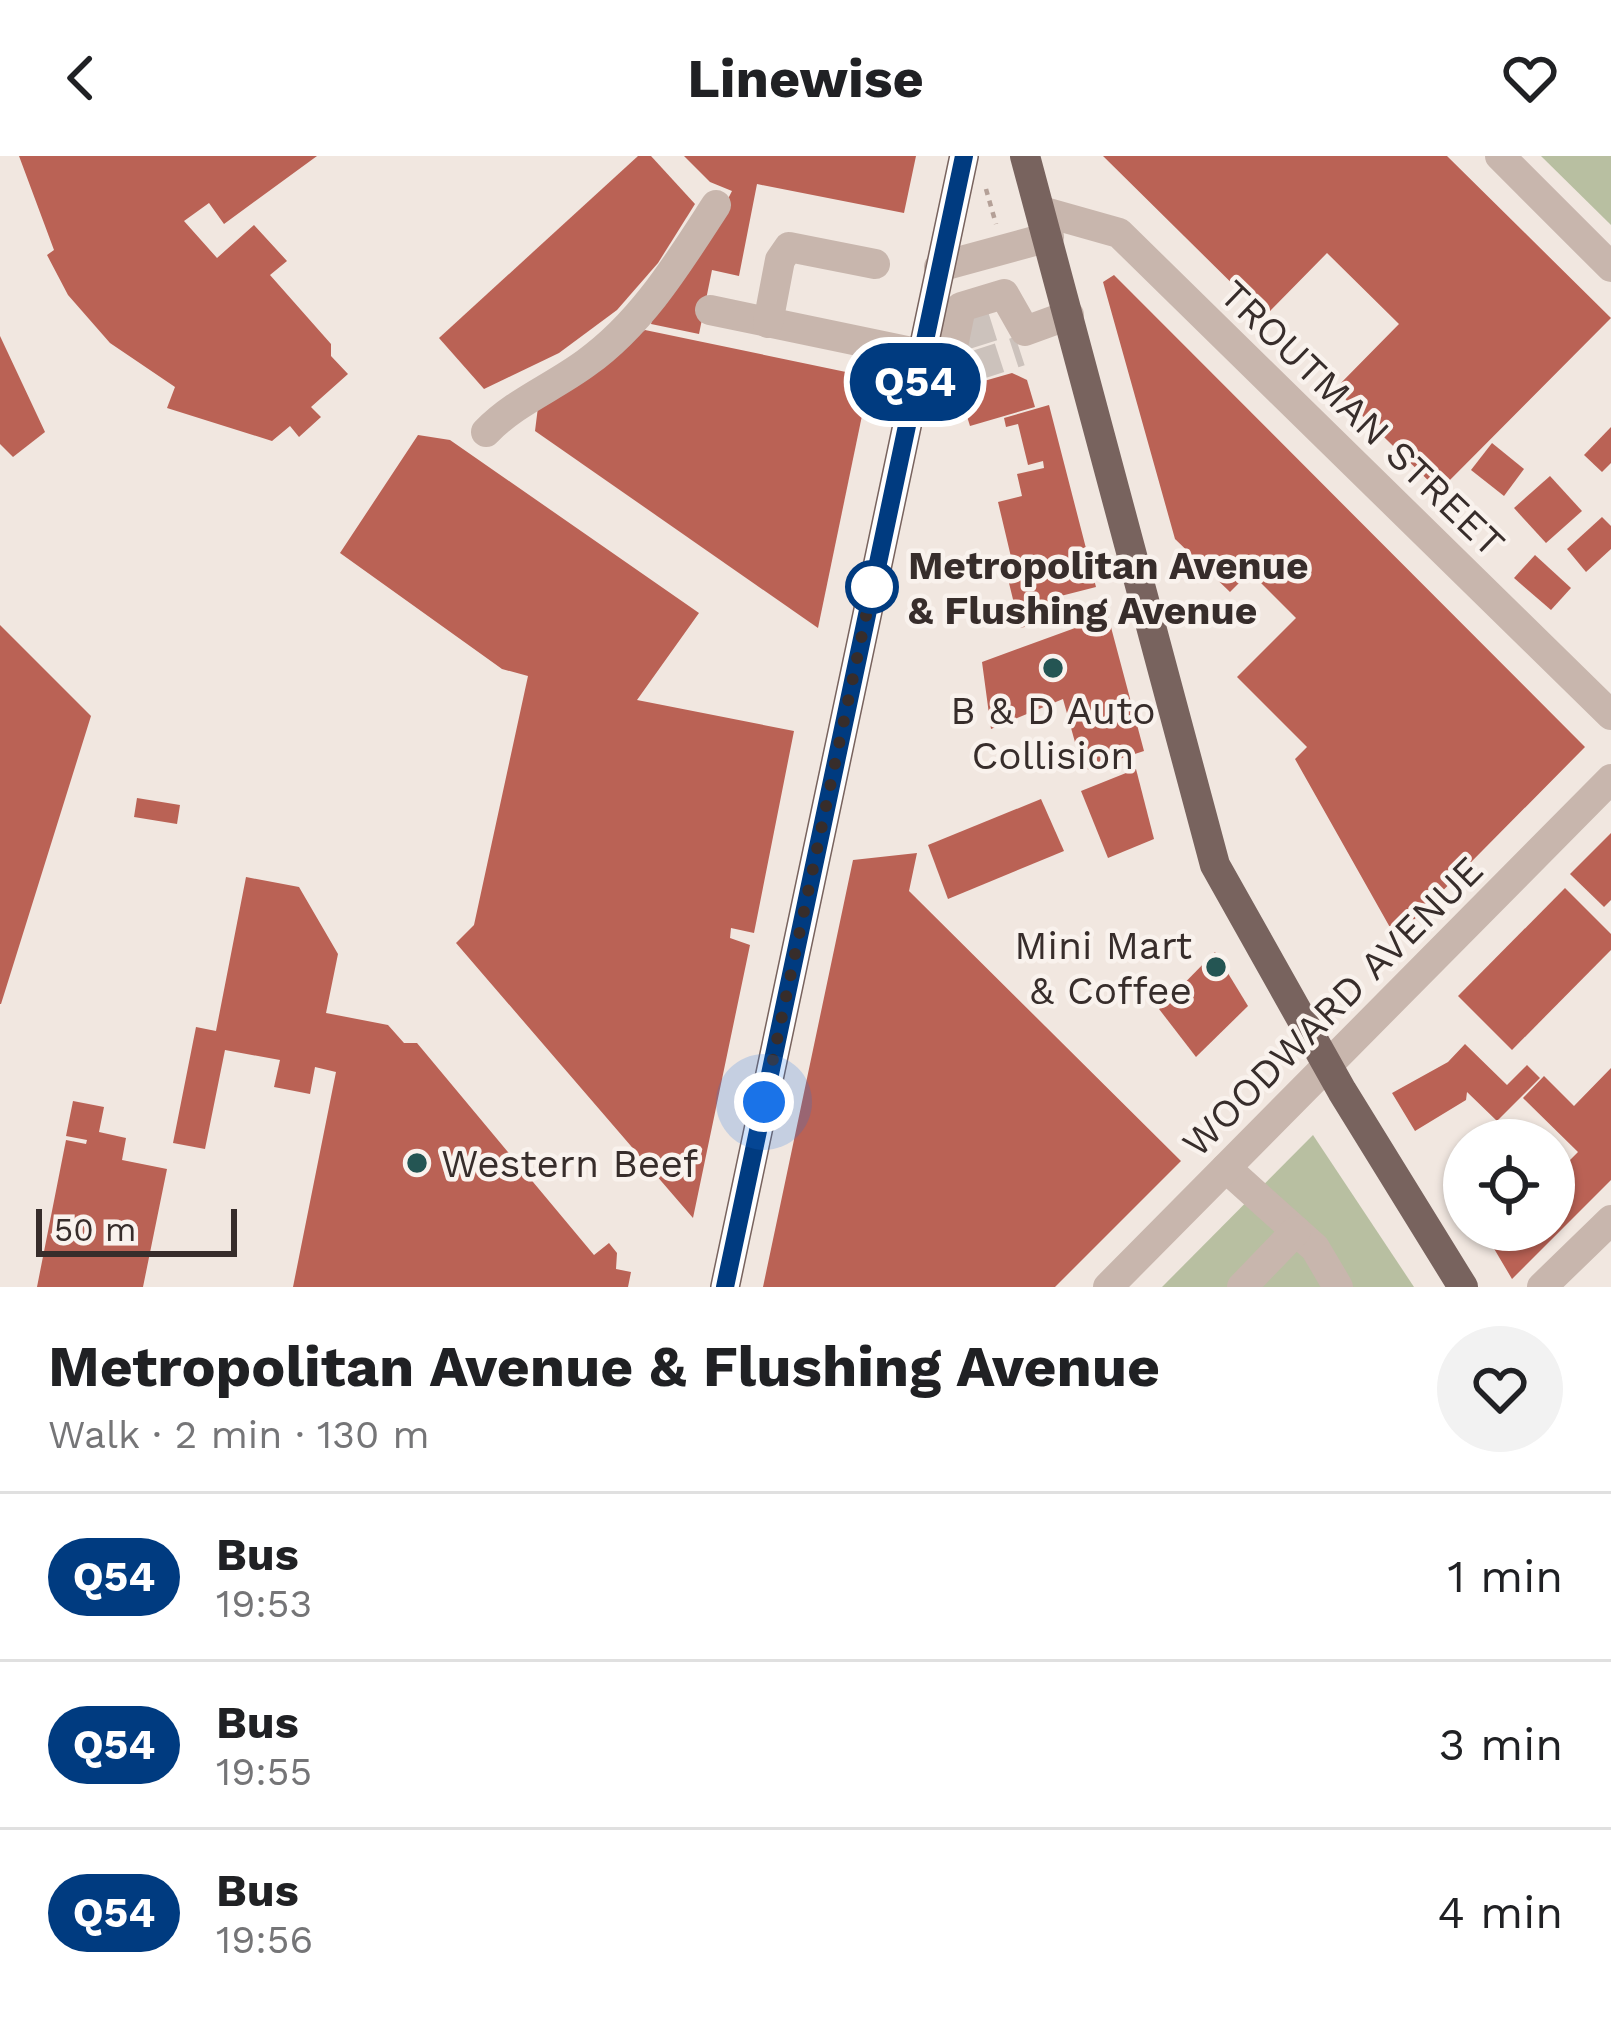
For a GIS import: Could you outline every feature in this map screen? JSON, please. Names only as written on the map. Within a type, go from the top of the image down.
[{"type":"main road","points":[[725,1287],[945,355],[939,267],[964,156]]},
{"type":"main road","points":[[1025,156],[1215,865],[1328,1066],[1463,1287]]},
{"type":"street","points":[[1500,156],[1607,256]]},
{"type":"street","points":[[486,432],[515,406],[587,363],[624,329],[678,264],[716,205]]},
{"type":"street","points":[[939,267],[1045,224]]},
{"type":"street","name":"TROUTMAN STREET","points":[[1045,224],[1119,233],[1611,716]]},
{"type":"street","points":[[768,323],[780,260],[789,247],[875,264]]},
{"type":"street","points":[[710,310],[945,355],[961,307],[1004,294],[1019,334],[1069,315]]},
{"type":"street","name":"WOODWARD AVENUE","points":[[1108,1287],[1611,779]]},
{"type":"street","points":[[1226,1168],[1315,1248],[1338,1287]]},
{"type":"street","points":[[1542,1287],[1611,1220]]},
{"type":"street","points":[[1242,1287],[1296,1232]]},
{"type":"path","points":[[986,188],[1000,236]]},
{"type":"green space","points":[[1541,156],[1611,156],[1611,225]]},
{"type":"green space","points":[[1313,1135],[1414,1287],[1162,1287]]},
{"type":"building","points":[[19,156],[317,156],[224,224],[209,203],[184,221],[217,258],[254,225],[287,261],[270,275],[331,344],[331,356],[348,374],[311,407],[321,417],[299,437],[290,426],[272,441],[167,408],[175,387],[110,343],[68,295],[47,255],[54,250]]},
{"type":"building","points":[[638,156],[651,156],[695,204],[658,263],[617,310],[559,353],[484,389],[439,338]]},
{"type":"building","points":[[684,156],[916,156],[904,213],[757,184],[739,276],[712,270],[699,334],[651,324],[654,313],[702,250],[732,191],[710,182]]},
{"type":"building","points":[[1103,156],[1447,156],[1611,318],[1439,491],[1335,389],[1399,324],[1327,253],[1265,316]]},
{"type":"building","points":[[1114,275],[1585,747],[1396,938],[1295,759],[1307,747],[1237,677],[1296,618],[1250,572],[1230,592],[1175,539],[1103,282]]},
{"type":"building","points":[[645,330],[870,377],[818,628],[535,431],[538,407]]},
{"type":"building","points":[[0,336],[45,432],[13,457],[0,444]]},
{"type":"building","points":[[1012,373],[1027,380],[1035,407],[970,426],[962,400],[970,385]]},
{"type":"building","points":[[1049,405],[1096,587],[1049,599],[1054,620],[1020,628],[1008,579],[1016,578],[998,502],[1022,496],[1017,474],[1044,468],[1043,461],[1028,465],[1018,424],[1006,427],[1004,418]]},
{"type":"building","points":[[1611,427],[1611,463],[1602,472],[1584,455]]},
{"type":"building","points":[[418,435],[450,440],[699,613],[637,700],[794,731],[754,933],[731,928],[730,938],[750,945],[693,1218],[456,943],[474,925],[528,676],[502,669],[340,553]]},
{"type":"building","points":[[1492,443],[1524,469],[1504,496],[1471,470]]},
{"type":"building","points":[[1550,476],[1582,511],[1546,543],[1514,508]]},
{"type":"building","points":[[1602,517],[1611,526],[1611,549],[1586,572],[1567,549]]},
{"type":"building","points":[[1535,555],[1571,588],[1551,610],[1514,578]]},
{"type":"building","name":"B & D Auto Collision","points":[[1108,616],[1144,751],[1083,771],[1063,699],[991,729],[982,662]]},
{"type":"building","points":[[0,625],[91,716],[1,1004],[0,1004]]},
{"type":"building","points":[[1136,769],[1154,839],[1108,858],[1081,791]]},
{"type":"building","points":[[137,798],[180,805],[177,824],[134,817]]},
{"type":"building","points":[[1041,799],[1064,851],[948,899],[928,845]]},
{"type":"building","points":[[1611,833],[1611,900],[1604,907],[1570,874]]},
{"type":"building","points":[[917,853],[909,891],[1181,1161],[1055,1287],[763,1287],[853,860]]},
{"type":"building","name":"Western Beef","points":[[246,877],[299,887],[338,954],[326,1013],[388,1025],[404,1043],[417,1043],[594,1255],[609,1243],[617,1253],[616,1269],[631,1272],[628,1287],[293,1287],[336,1072],[315,1067],[310,1094],[274,1087],[280,1060],[225,1050],[205,1149],[173,1143],[196,1027],[216,1031]]},
{"type":"building","points":[[1565,888],[1611,934],[1611,950],[1512,1050],[1458,996]]},
{"type":"building","points":[[1215,952],[1248,1006],[1196,1057],[1159,1009]]},
{"type":"building","points":[[1465,1044],[1507,1085],[1527,1065],[1540,1078],[1499,1119],[1467,1092],[1466,1100],[1415,1131],[1392,1093],[1448,1062]]},
{"type":"building","points":[[1611,1068],[1611,1180],[1575,1216],[1575,1119],[1544,1119],[1523,1098],[1544,1076],[1574,1106]]},
{"type":"building","points":[[73,1101],[104,1107],[99,1132],[126,1138],[122,1160],[167,1169],[143,1287],[37,1287],[66,1140],[86,1144],[87,1140],[66,1136]]},
{"type":"building","points":[[1495,1251],[1540,1251],[1512,1279]]},
{"type":"tunnel","points":[[964,335],[1011,320]]},
{"type":"tunnel","points":[[971,367],[1020,351]]},
{"type":"bus line","name":"Q54","points":[[725,1287],[964,156]]},
{"type":"place","name":"Metropolitan Avenue & Flushing Avenue","points":[[872,587]]},
{"type":"place","name":"B & D Auto Collision","points":[[1053,668]]},
{"type":"place","name":"Mini Mart & Coffee","points":[[1216,967]]},
{"type":"place","name":"Western Beef","points":[[417,1163]]},
{"type":"route","points":[[764,1102],[872,587]]}]
